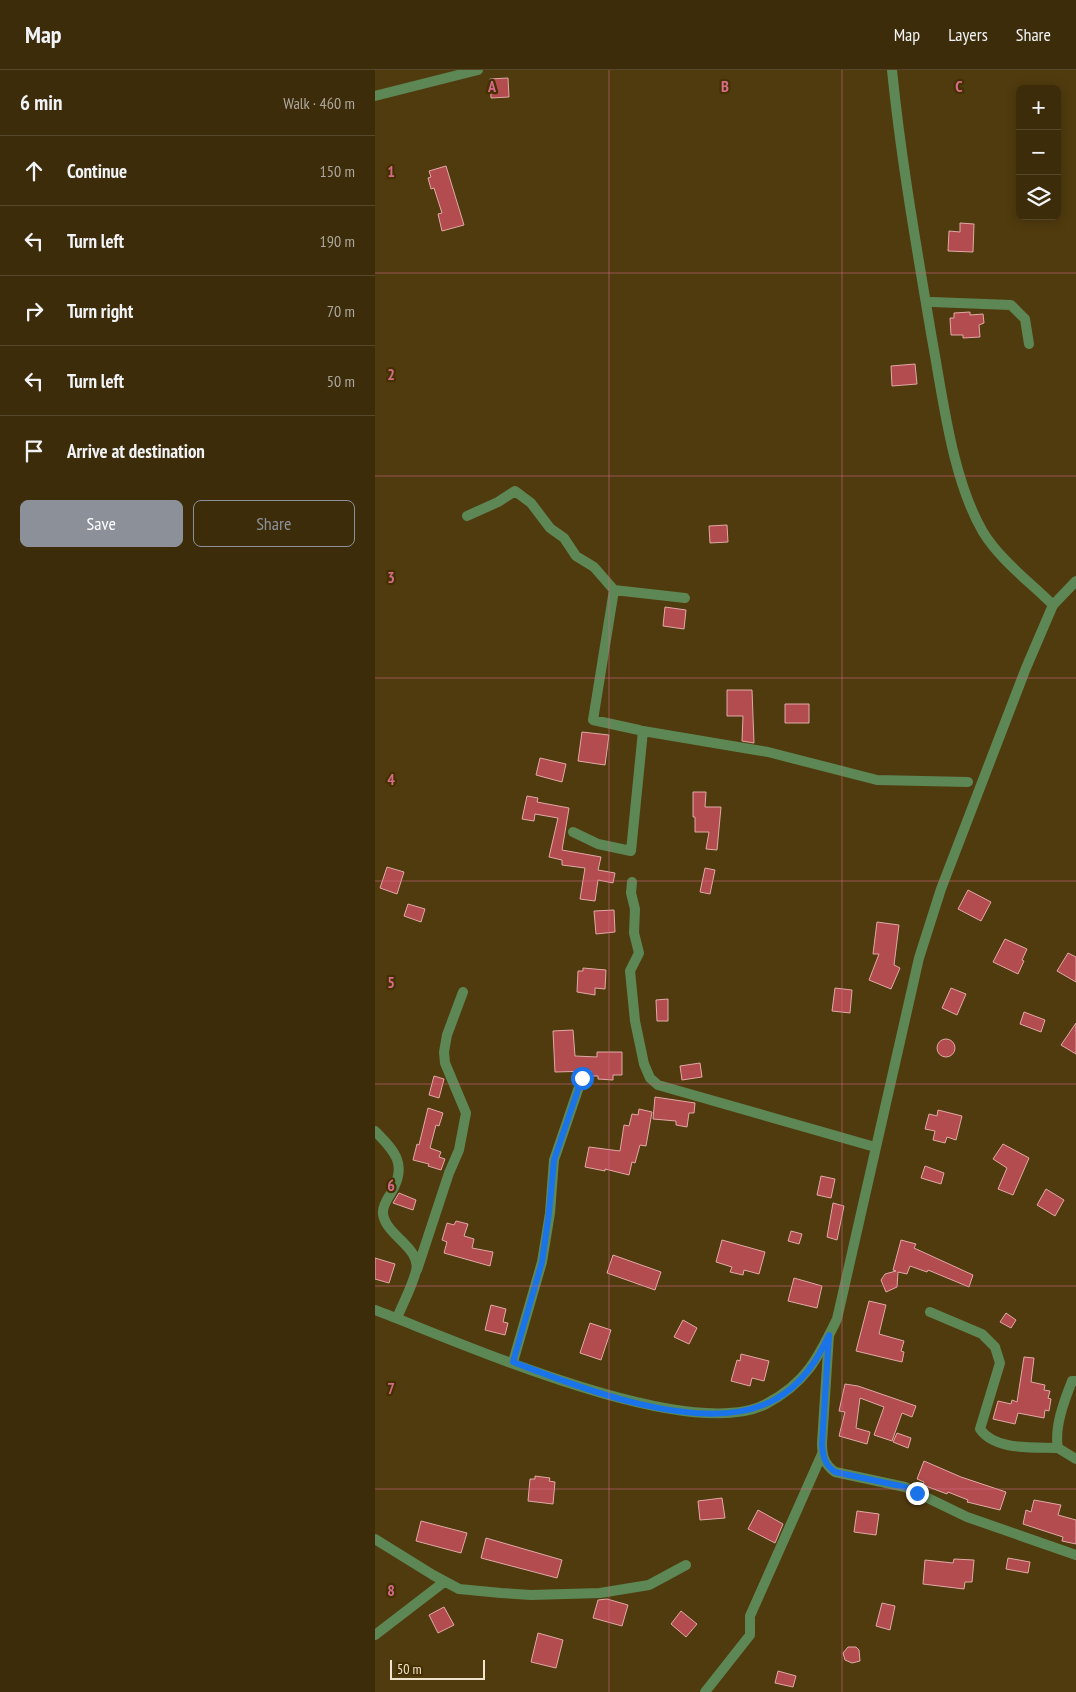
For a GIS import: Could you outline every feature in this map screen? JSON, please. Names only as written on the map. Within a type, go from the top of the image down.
[{"type":"street","points":[[375,96],[478,70]]},
{"type":"street","points":[[892,70],[897,116],[921,274],[943,400],[961,476],[971,506],[983,532],[998,551],[1053,605]]},
{"type":"street","points":[[932,302],[1011,305],[1025,320],[1029,344]]},
{"type":"street","points":[[467,516],[498,502],[515,491],[531,503],[550,528],[564,538],[576,556],[594,567],[614,590],[667,596],[685,598],[614,590]]},
{"type":"street","points":[[375,1310],[561,1380],[648,1406],[700,1413],[740,1412],[765,1405],[799,1382],[819,1357],[837,1319],[919,958],[941,889],[1026,668],[1053,605],[1076,581]]},
{"type":"street","points":[[614,590],[593,720],[639,730]]},
{"type":"street","points":[[573,832],[598,844],[631,850],[643,731],[768,752],[877,780],[967,782]]},
{"type":"street","points":[[632,882],[631,893],[635,909],[634,933],[639,953],[630,970],[631,995],[641,1051],[650,1078],[658,1085],[875,1147]]},
{"type":"street","points":[[397,1318],[417,1270],[449,1172],[459,1150],[467,1113],[445,1063],[444,1052],[447,1034],[463,992]]},
{"type":"street","points":[[513,1362],[542,1262],[554,1160],[582,1078]]},
{"type":"street","points":[[375,1130],[395,1153],[400,1162],[397,1184],[385,1201],[382,1212],[385,1224],[410,1249],[417,1270]]},
{"type":"street","points":[[930,1312],[981,1334],[995,1347],[1000,1363],[980,1429],[985,1437],[998,1442],[1025,1447],[1058,1448],[1076,1459]]},
{"type":"street","points":[[829,1335],[823,1454],[827,1466],[835,1472],[905,1487],[967,1518],[1076,1555]]},
{"type":"street","points":[[1058,1448],[1056,1438],[1064,1406],[1072,1382],[1076,1381]]},
{"type":"street","points":[[705,1692],[751,1635],[750,1616],[823,1454]]},
{"type":"street","points":[[375,1539],[444,1582],[459,1589],[501,1594],[600,1593],[649,1585],[686,1565]]},
{"type":"street","points":[[375,1635],[444,1582]]},
{"type":"building","points":[[508,78],[509,97],[491,98],[490,79]]},
{"type":"building","points":[[446,166],[464,225],[442,231],[438,214],[442,213],[434,188],[431,189],[428,178],[431,177],[429,171]]},
{"type":"building","points":[[960,223],[974,224],[973,252],[948,251],[949,231],[960,232]]},
{"type":"building","points":[[970,312],[970,315],[983,314],[984,323],[979,325],[980,337],[963,338],[963,335],[951,335],[950,318],[954,318],[954,313]]},
{"type":"building","points":[[915,364],[917,384],[892,386],[891,366]]},
{"type":"building","points":[[727,525],[728,542],[710,543],[709,526]]},
{"type":"building","points":[[665,607],[686,610],[684,629],[663,626]]},
{"type":"building","points":[[727,690],[752,690],[754,743],[742,741],[743,716],[727,716]]},
{"type":"building","points":[[785,704],[809,704],[809,723],[785,723]]},
{"type":"building","points":[[582,732],[609,735],[605,765],[578,761]]},
{"type":"building","points":[[540,758],[566,764],[562,782],[536,775]]},
{"type":"building","points":[[693,792],[706,792],[705,807],[721,807],[717,850],[706,849],[709,832],[695,832]]},
{"type":"building","points":[[527,796],[538,798],[537,802],[569,808],[562,850],[601,857],[598,870],[615,873],[613,883],[598,880],[595,901],[580,899],[585,868],[562,865],[562,860],[549,857],[558,818],[535,814],[534,821],[522,819]]},
{"type":"building","points":[[387,867],[404,872],[397,894],[380,888]]},
{"type":"building","points":[[705,868],[715,870],[710,894],[700,892]]},
{"type":"building","points":[[968,890],[991,902],[981,921],[958,909]]},
{"type":"building","points":[[408,904],[425,909],[421,922],[404,916]]},
{"type":"building","points":[[614,910],[615,932],[596,934],[594,911]]},
{"type":"building","points":[[877,922],[899,925],[894,965],[900,968],[891,989],[869,980],[879,954],[873,954]]},
{"type":"building","points":[[1005,939],[1027,949],[1018,974],[993,962]]},
{"type":"building","points":[[1068,953],[1076,957],[1076,982],[1057,971]]},
{"type":"building","points":[[583,968],[606,970],[605,989],[595,988],[595,995],[577,992],[578,971],[583,971]]},
{"type":"building","points":[[835,988],[852,990],[850,1013],[832,1011]]},
{"type":"building","points":[[951,988],[966,994],[957,1015],[942,1008]]},
{"type":"building","points":[[668,999],[668,1021],[657,1021],[656,1000]]},
{"type":"building","points":[[1024,1012],[1045,1020],[1041,1032],[1020,1024]]},
{"type":"building","points":[[1076,1023],[1076,1054],[1061,1045]]},
{"type":"building","points":[[573,1030],[575,1056],[597,1057],[597,1052],[622,1052],[622,1075],[613,1075],[613,1080],[598,1079],[598,1076],[591,1076],[591,1071],[555,1072],[553,1031]]},
{"type":"building","points":[[946,1039],[954,1044],[955,1048],[950,1056],[946,1057],[938,1052],[937,1048],[942,1040]]},
{"type":"building","points":[[700,1063],[702,1077],[682,1080],[680,1066]]},
{"type":"building","points":[[434,1076],[444,1079],[439,1098],[429,1095]]},
{"type":"building","points":[[655,1097],[695,1103],[694,1113],[689,1113],[687,1127],[676,1125],[676,1121],[653,1119]]},
{"type":"building","points":[[428,1108],[443,1113],[439,1126],[436,1125],[430,1148],[441,1152],[439,1157],[445,1159],[441,1170],[428,1166],[429,1164],[413,1160],[417,1144],[419,1145]]},
{"type":"building","points":[[639,1109],[652,1112],[646,1146],[640,1145],[635,1163],[632,1162],[629,1175],[605,1169],[605,1171],[585,1167],[589,1147],[620,1151],[624,1125],[629,1126],[632,1114],[638,1115]]},
{"type":"building","points":[[938,1110],[962,1116],[956,1140],[947,1137],[945,1143],[933,1140],[935,1131],[925,1129],[929,1114],[937,1116]]},
{"type":"building","points":[[1003,1144],[1029,1158],[1013,1195],[998,1189],[1007,1168],[993,1159]]},
{"type":"building","points":[[925,1166],[944,1173],[941,1184],[921,1178]]},
{"type":"building","points":[[821,1176],[835,1179],[831,1198],[817,1195]]},
{"type":"building","points":[[1046,1189],[1064,1200],[1055,1216],[1037,1205]]},
{"type":"building","points":[[399,1193],[416,1200],[413,1210],[393,1203]]},
{"type":"building","points":[[833,1203],[844,1206],[837,1240],[827,1237]]},
{"type":"building","points":[[456,1221],[468,1224],[464,1236],[474,1239],[472,1248],[493,1252],[490,1266],[444,1253],[447,1242],[442,1240],[447,1223],[454,1225]]},
{"type":"building","points":[[791,1231],[802,1234],[799,1244],[788,1241]]},
{"type":"building","points":[[722,1240],[765,1252],[759,1274],[744,1270],[743,1275],[730,1272],[732,1267],[716,1262]]},
{"type":"building","points":[[901,1240],[916,1244],[914,1248],[973,1275],[969,1287],[928,1270],[927,1272],[910,1266],[907,1274],[898,1272],[897,1287],[886,1292],[881,1280],[885,1274],[896,1271],[893,1270]]},
{"type":"building","points":[[613,1255],[661,1272],[655,1290],[607,1273]]},
{"type":"building","points":[[375,1258],[395,1264],[389,1283],[375,1279]]},
{"type":"building","points":[[794,1278],[822,1286],[817,1308],[788,1301]]},
{"type":"building","points":[[869,1301],[886,1305],[879,1334],[904,1341],[901,1351],[904,1352],[902,1362],[856,1351]]},
{"type":"building","points":[[491,1305],[506,1309],[503,1322],[508,1323],[505,1335],[485,1330]]},
{"type":"building","points":[[1006,1313],[1016,1320],[1011,1328],[1000,1322]]},
{"type":"building","points":[[683,1320],[697,1328],[689,1344],[674,1337]]},
{"type":"building","points":[[590,1323],[611,1330],[601,1360],[580,1353]]},
{"type":"building","points":[[741,1354],[769,1361],[764,1381],[752,1378],[750,1386],[731,1381],[737,1360],[740,1361]]},
{"type":"building","points":[[1024,1357],[1034,1358],[1031,1382],[1045,1385],[1044,1390],[1050,1391],[1048,1398],[1051,1399],[1049,1411],[1045,1410],[1044,1418],[1018,1413],[1015,1424],[993,1419],[998,1401],[1011,1404],[1012,1400],[1017,1402]]},
{"type":"building","points":[[845,1384],[858,1386],[916,1406],[912,1417],[902,1413],[892,1441],[874,1435],[884,1407],[860,1398],[856,1428],[870,1432],[867,1444],[839,1436],[845,1412],[839,1411]]},
{"type":"building","points":[[897,1433],[911,1438],[908,1448],[893,1442]]},
{"type":"building","points":[[924,1461],[961,1477],[1006,1492],[1000,1510],[967,1502],[968,1500],[948,1492],[947,1494],[923,1485],[924,1482],[917,1479]]},
{"type":"building","points":[[535,1476],[550,1478],[549,1481],[555,1482],[553,1504],[528,1501],[530,1479],[535,1479]]},
{"type":"building","points":[[722,1498],[725,1518],[700,1520],[698,1501]]},
{"type":"building","points":[[1034,1500],[1061,1505],[1058,1515],[1076,1520],[1076,1544],[1062,1541],[1063,1537],[1023,1524],[1026,1510],[1031,1512]]},
{"type":"building","points":[[758,1510],[783,1524],[775,1543],[748,1529]]},
{"type":"building","points":[[857,1511],[879,1514],[876,1535],[854,1532]]},
{"type":"building","points":[[421,1521],[467,1533],[461,1553],[416,1541]]},
{"type":"building","points":[[486,1538],[562,1560],[557,1578],[481,1558]]},
{"type":"building","points":[[1008,1558],[1030,1562],[1028,1573],[1006,1569]]},
{"type":"building","points":[[954,1559],[974,1560],[972,1582],[965,1582],[964,1589],[923,1584],[925,1560],[953,1563]]},
{"type":"building","points":[[607,1599],[628,1605],[622,1626],[593,1618],[598,1600]]},
{"type":"building","points":[[882,1603],[895,1606],[890,1630],[876,1626]]},
{"type":"building","points":[[444,1607],[454,1625],[438,1633],[429,1615]]},
{"type":"building","points":[[681,1611],[697,1624],[686,1637],[671,1624]]},
{"type":"building","points":[[538,1633],[563,1640],[556,1668],[531,1662]]},
{"type":"building","points":[[848,1647],[856,1647],[859,1650],[860,1661],[852,1663],[845,1660],[843,1653]]},
{"type":"building","points":[[778,1671],[796,1676],[793,1687],[775,1683]]},
{"type":"route","points":[[582,1078],[554,1160],[542,1262],[530,1305],[521,1326],[513,1362],[561,1380],[648,1406],[700,1413],[740,1412],[765,1405],[799,1382],[819,1357],[829,1335],[822,1444],[827,1466],[835,1472],[886,1482],[905,1487],[917,1493]]}]
